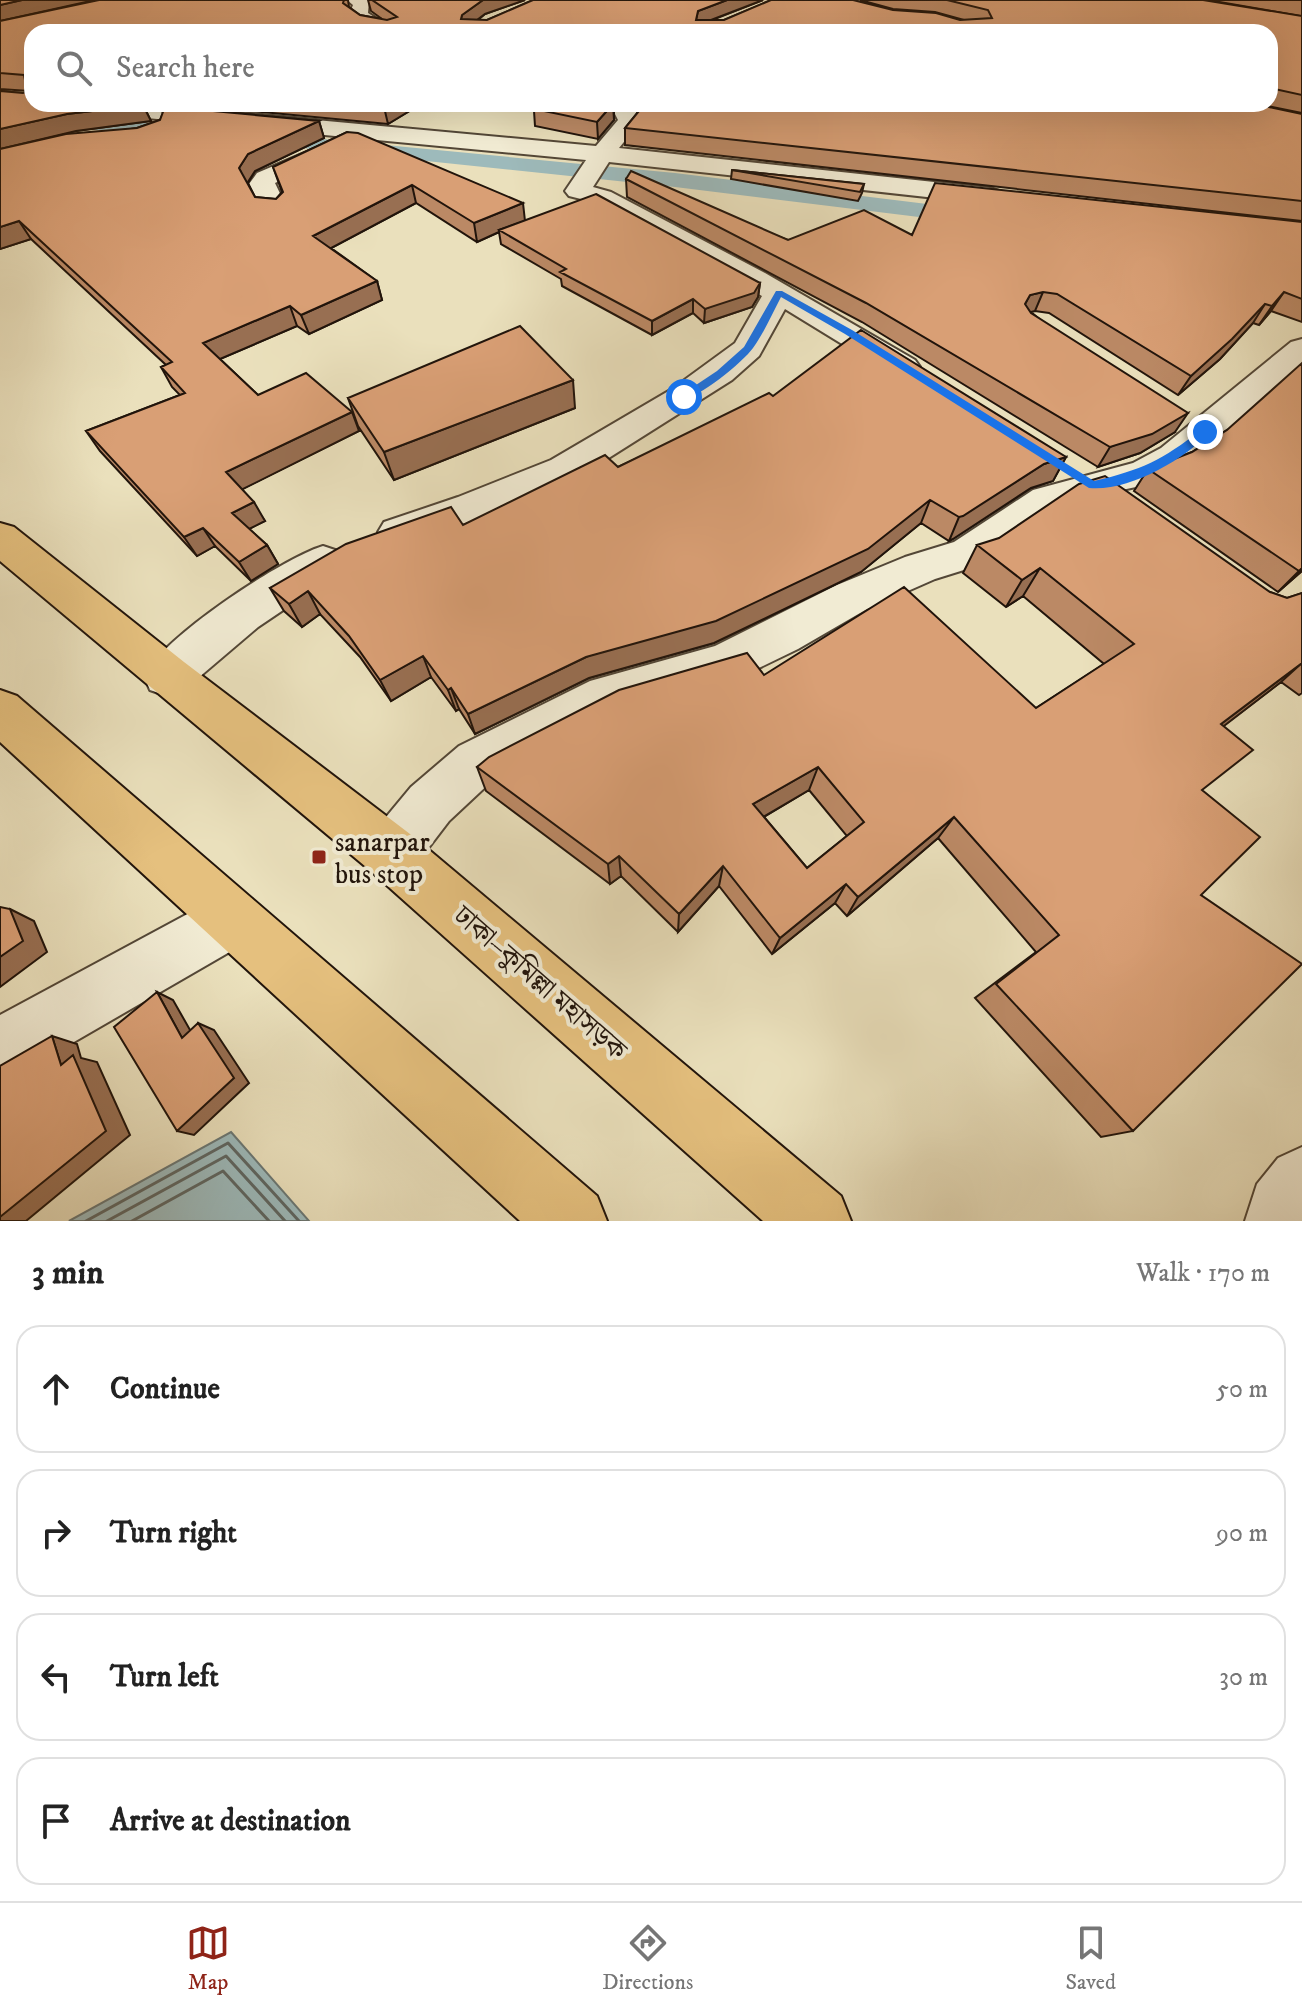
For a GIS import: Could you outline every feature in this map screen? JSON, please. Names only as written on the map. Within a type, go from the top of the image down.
[{"type":"highway","name":"ঢাকা–কুমিল্লা মহাসড়ক","points":[[0,538],[167,676],[391,853],[816,1221]]},
{"type":"highway","points":[[0,711],[572,1221]]},
{"type":"street","points":[[356,0],[362,3],[358,15],[374,24]]},
{"type":"street","points":[[164,112],[345,139],[599,158],[1018,199]]},
{"type":"street","points":[[625,112],[630,121],[599,158],[578,191],[602,197],[779,293],[849,332],[933,386]]},
{"type":"street","points":[[148,136],[198,115]]},
{"type":"street","points":[[274,208],[262,184],[266,178],[345,139]]},
{"type":"street","points":[[167,676],[210,638],[282,585],[360,546],[499,496],[564,469],[608,445],[720,373],[748,349],[779,293]]},
{"type":"street","points":[[391,853],[430,804],[477,762],[607,695],[724,663],[782,636],[852,597],[968,553],[1047,500],[1142,474],[1174,457],[1192,424],[1302,349]]},
{"type":"street","points":[[1055,461],[1131,513]]},
{"type":"street","points":[[0,1050],[232,919]]},
{"type":"street","points":[[1280,1221],[1282,1209],[1302,1182]]},
{"type":"water","points":[[231,1132],[309,1221],[69,1221]]},
{"type":"building","points":[[0,0],[22,0],[0,5]]},
{"type":"building","points":[[99,0],[344,0],[343,3],[360,15],[387,20],[397,17],[372,0],[483,0],[461,19],[487,20],[533,0],[727,0],[698,11],[696,20],[724,20],[771,0],[853,0],[893,10],[936,13],[960,20],[992,18],[988,10],[947,0],[1203,0],[1302,16],[1302,95],[1278,90],[1278,24],[24,24],[24,75],[0,73],[0,21]]},
{"type":"building","points":[[0,91],[23,93],[24,112],[84,112],[0,129]]},
{"type":"building","points":[[1278,109],[1302,114],[1302,201],[625,128],[638,112],[1278,112]]},
{"type":"building","points":[[163,112],[223,112],[319,121],[248,154],[239,168],[255,197],[276,199],[283,192],[273,167],[347,132],[358,133],[523,203],[474,223],[412,185],[313,236],[377,281],[301,315],[290,306],[203,343],[258,395],[306,373],[352,412],[226,472],[254,502],[232,513],[267,545],[239,562],[203,528],[184,537],[86,431],[185,393],[161,367],[172,362],[19,221],[0,227],[0,149],[66,134],[137,128],[160,120]]},
{"type":"building","points":[[549,112],[606,112],[597,122]]},
{"type":"building","points":[[732,170],[864,184],[860,192]]},
{"type":"building","points":[[631,171],[788,240],[864,210],[912,235],[935,183],[1302,222],[1302,299],[1284,292],[1272,306],[1265,304],[1191,376],[1057,294],[1043,292],[1030,295],[1025,304],[1031,313],[1188,413],[1152,434],[1110,447],[866,303],[626,179]]},
{"type":"building","points":[[596,194],[760,283],[754,293],[705,309],[693,299],[652,321],[560,272],[566,269],[499,230]]},
{"type":"building","points":[[520,326],[573,380],[384,452],[348,398]]},
{"type":"building","points":[[861,330],[1066,457],[1044,464],[963,516],[959,517],[930,500],[868,549],[716,621],[586,657],[468,714],[451,688],[448,690],[423,656],[380,680],[349,636],[308,591],[289,604],[270,588],[346,544],[451,507],[463,525],[605,455],[618,467],[769,393],[773,396]]},
{"type":"building","points":[[1302,363],[1302,568],[1299,571],[1148,469],[1192,452],[1227,430]]},
{"type":"building","points":[[1105,476],[1270,592],[1287,598],[1302,593],[1302,663],[1221,724],[1253,750],[1202,790],[1260,837],[1201,895],[1302,964],[1133,1131],[996,984],[1059,935],[954,817],[858,897],[846,884],[780,938],[723,866],[679,914],[619,856],[608,864],[477,767],[489,757],[619,690],[747,653],[764,675],[904,587],[1036,708],[1134,644],[1040,568],[1022,580],[977,545],[999,538],[1079,484]],"holes":[[[818,767],[864,822],[807,868],[753,804]]]},
{"type":"building","points":[[0,907],[10,909],[23,941],[0,957]]},
{"type":"building","points":[[157,992],[182,1038],[198,1023],[234,1078],[177,1131],[114,1027]]},
{"type":"building","points":[[52,1036],[61,1065],[73,1055],[106,1131],[0,1217],[0,1066]]},
{"type":"waterway","points":[[0,115],[193,133]]},
{"type":"waterway","points":[[260,139],[675,180],[976,217]]},
{"type":"place","name":"sanarpar bus stop","points":[[319,857]]},
{"type":"route","points":[[684,397],[748,349],[779,293],[849,332],[1093,485],[1142,474],[1174,457],[1205,432]]}]
